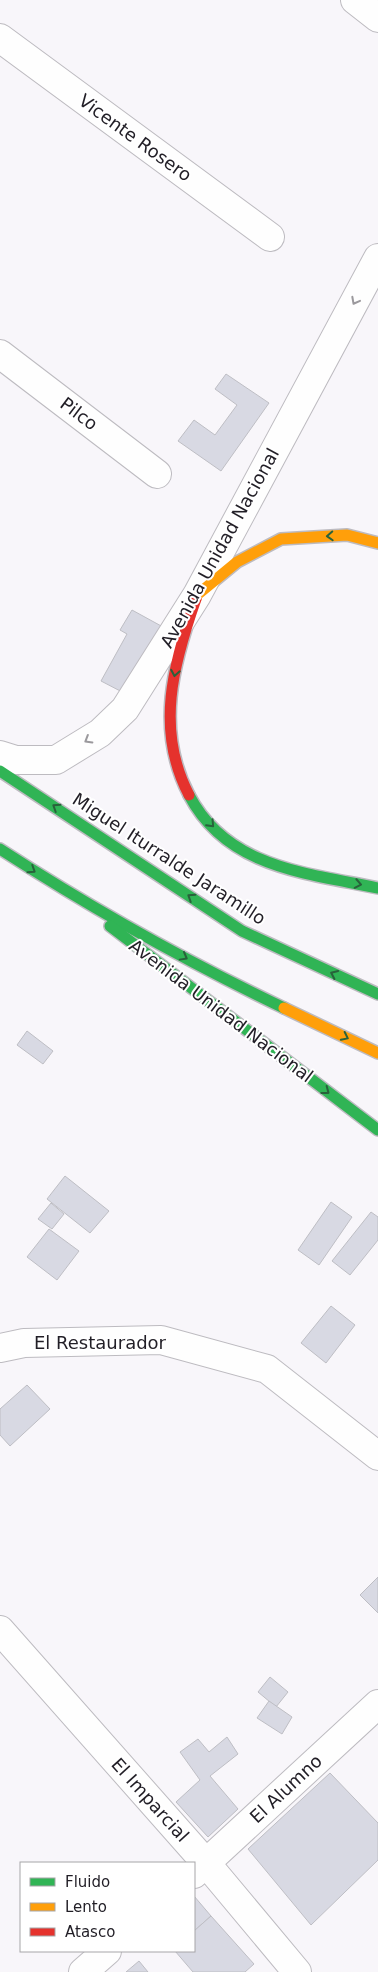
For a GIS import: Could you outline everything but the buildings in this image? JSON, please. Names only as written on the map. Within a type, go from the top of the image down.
[{"type":"main road","points":[[378,543],[347,535],[281,539],[237,562],[197,595],[180,644],[169,716],[172,750],[183,783],[196,808],[225,840],[254,858],[284,870],[378,888]]},
{"type":"main road","name":"Miguel Iturralde Jaramillo","points":[[0,771],[242,930],[378,994]]},
{"type":"main road","points":[[0,849],[65,891],[222,978],[378,1053]]},
{"type":"main road","name":"Avenida Unidad Nacional","points":[[65,891],[378,1130]]},
{"type":"street","points":[[355,0],[378,18]]},
{"type":"street","name":"Vicente Rosero","points":[[0,38],[270,237]]},
{"type":"street","name":"Avenida Unidad Nacional","points":[[0,755],[16,760],[56,760],[100,733],[125,709],[197,595],[378,258]]},
{"type":"street","name":"Pilco","points":[[0,354],[157,474]]},
{"type":"street","name":"El Restaurador","points":[[0,1348],[24,1342],[161,1340],[268,1369],[378,1456]]},
{"type":"street","name":"El Imparcial","points":[[0,1630],[194,1862]]},
{"type":"street","name":"El Alumno","points":[[200,1869],[378,1704]]},
{"type":"street","name":"El Imparcial","points":[[200,1869],[297,1972]]},
{"type":"street","points":[[83,1972],[106,1952]]},
{"type":"traffic: fast","points":[[0,771],[242,931],[378,994]]},
{"type":"traffic: fast","points":[[189,795],[205,819],[224,838],[247,853],[297,871],[378,888]]},
{"type":"traffic: fast","points":[[0,849],[139,933],[211,972],[284,1008]]},
{"type":"traffic: fast","points":[[110,926],[378,1130]]},
{"type":"traffic: slow","points":[[196,599],[197,595],[237,562],[281,539],[347,535],[378,543]]},
{"type":"traffic: slow","points":[[284,1008],[378,1053]]},
{"type":"traffic: jam","points":[[189,795],[179,771],[170,722],[171,697],[180,648],[196,599]]}]
